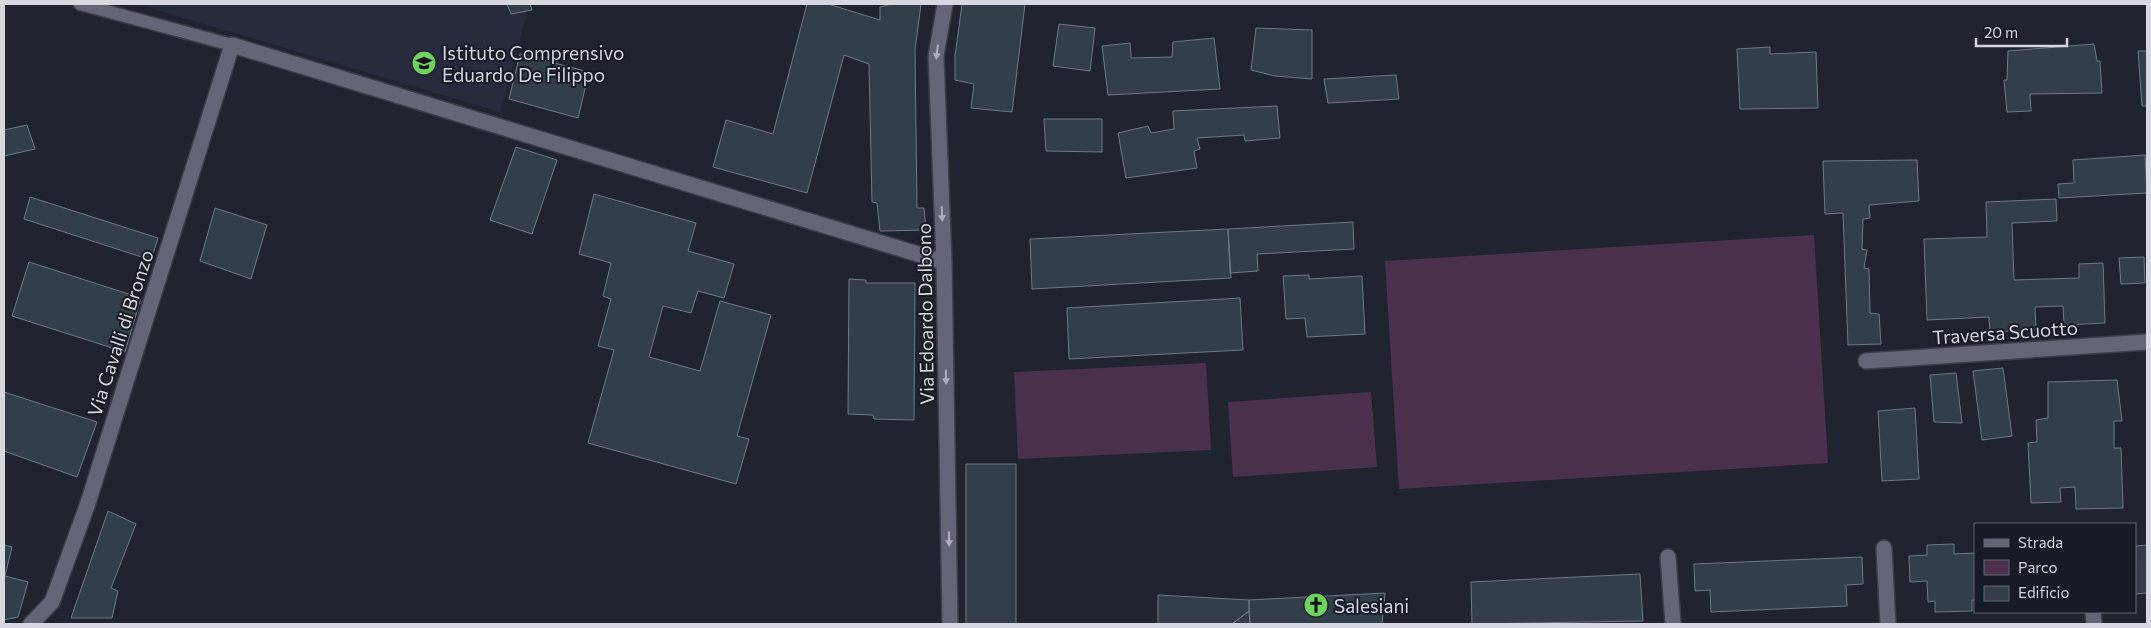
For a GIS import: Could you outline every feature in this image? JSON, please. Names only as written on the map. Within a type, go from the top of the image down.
[{"type":"street","name":"Via Edoardo Dalbono","points":[[945,4],[936,56],[944,262],[950,624]]},
{"type":"street","points":[[232,45],[944,262]]},
{"type":"street","name":"Via Cavalli di Bronzo","points":[[31,624],[52,602],[87,506],[232,45]]},
{"type":"street","name":"Traversa Scuotto","points":[[1866,361],[2147,342]]},
{"type":"street","points":[[1884,548],[1888,624]]},
{"type":"street","points":[[1668,557],[1673,624]]},
{"type":"lane","points":[[80,4],[232,45]]},
{"type":"shaded area","name":"Istituto Comprensivo Eduardo De Filippo","points":[[137,4],[525,4],[527,13],[500,112]]},
{"type":"green space","points":[[1814,235],[1828,463],[1399,489],[1385,261]]},
{"type":"green space","points":[[1206,363],[1211,450],[1018,459],[1014,372]]},
{"type":"green space","points":[[1371,392],[1377,467],[1233,477],[1228,402]]},
{"type":"building","points":[[507,4],[530,4],[532,10],[511,14]]},
{"type":"building","points":[[807,4],[828,4],[880,20],[880,7],[892,4],[921,4],[915,50],[917,208],[924,208],[926,230],[880,231],[877,203],[872,202],[869,64],[844,55],[807,193],[713,167],[726,120],[773,134]]},
{"type":"building","points":[[962,4],[1025,4],[1012,112],[971,108],[974,84],[955,80],[955,56]]},
{"type":"building","points":[[1059,24],[1095,28],[1090,71],[1053,66]]},
{"type":"building","points":[[1256,28],[1312,30],[1312,79],[1275,76],[1251,70]]},
{"type":"building","points":[[1214,38],[1220,89],[1108,95],[1102,46],[1130,43],[1131,58],[1172,57],[1173,42]]},
{"type":"building","points":[[2094,44],[2097,61],[2100,61],[2102,93],[2030,94],[2031,111],[2007,112],[2004,80],[2007,80],[2008,51]]},
{"type":"building","points":[[1770,47],[1770,54],[1816,52],[1818,108],[1740,109],[1737,49]]},
{"type":"building","points":[[2138,51],[2147,51],[2147,106],[2142,106]]},
{"type":"building","points":[[520,54],[589,72],[578,118],[509,99]]},
{"type":"building","points":[[1396,75],[1399,99],[1328,103],[1324,79]]},
{"type":"building","points":[[1277,106],[1280,138],[1245,141],[1244,135],[1197,138],[1200,149],[1194,151],[1197,168],[1126,178],[1118,133],[1148,126],[1151,133],[1174,129],[1173,111]]},
{"type":"building","points":[[1044,119],[1102,119],[1102,152],[1046,151]]},
{"type":"building","points":[[27,125],[35,149],[4,156],[4,130]]},
{"type":"building","points":[[516,147],[557,160],[532,234],[490,220]]},
{"type":"building","points":[[2145,155],[2147,193],[2059,198],[2058,184],[2074,183],[2073,160]]},
{"type":"building","points":[[1917,160],[1919,201],[1869,205],[1870,218],[1863,219],[1862,249],[1867,250],[1864,268],[1869,269],[1870,313],[1879,314],[1881,344],[1848,345],[1843,213],[1825,214],[1823,161]]},
{"type":"building","points":[[594,194],[696,223],[688,251],[734,264],[724,298],[698,291],[691,313],[663,306],[649,357],[700,371],[720,301],[771,315],[737,436],[749,439],[736,484],[588,443],[614,350],[598,346],[611,299],[603,296],[611,263],[579,254]]},
{"type":"building","points":[[30,197],[158,238],[151,260],[24,219]]},
{"type":"building","points":[[2056,199],[2057,221],[2012,223],[2014,280],[2079,278],[2079,264],[2103,263],[2105,323],[2064,325],[2063,306],[2035,307],[2036,330],[1990,332],[1989,317],[1927,320],[1924,239],[1987,237],[1986,202]]},
{"type":"building","points":[[215,208],[267,225],[251,279],[200,261]]},
{"type":"building","points":[[1353,222],[1354,249],[1257,254],[1258,271],[1230,273],[1228,229]]},
{"type":"building","points":[[1228,229],[1231,278],[1032,289],[1030,239]]},
{"type":"building","points":[[2144,257],[2145,283],[2121,284],[2119,258]]},
{"type":"building","points":[[29,262],[141,298],[125,352],[12,316]]},
{"type":"building","points":[[1309,275],[1309,279],[1362,276],[1365,334],[1307,337],[1305,318],[1286,319],[1283,276]]},
{"type":"building","points":[[849,279],[866,280],[866,283],[915,283],[914,420],[874,419],[873,415],[848,414]]},
{"type":"building","points":[[1240,298],[1243,350],[1069,359],[1067,308]]},
{"type":"building","points":[[2003,368],[2012,436],[1982,440],[1973,371]]},
{"type":"building","points":[[1956,373],[1962,423],[1934,422],[1930,375]]},
{"type":"building","points":[[2117,380],[2122,421],[2114,421],[2114,448],[2121,448],[2123,508],[2076,509],[2075,487],[2060,488],[2061,502],[2031,503],[2028,443],[2037,442],[2036,420],[2048,418],[2048,382]]},
{"type":"building","points":[[4,392],[97,422],[77,477],[4,451]]},
{"type":"building","points":[[1915,408],[1919,479],[1882,481],[1878,411]]},
{"type":"building","points":[[966,464],[1016,464],[1016,624],[966,624]]},
{"type":"building","points":[[108,511],[136,524],[111,588],[118,591],[112,618],[71,618]]},
{"type":"building","points":[[1954,544],[1954,554],[1974,553],[1974,600],[1972,600],[1972,611],[1935,612],[1935,601],[1928,602],[1927,581],[1910,582],[1909,556],[1927,555],[1927,545]]},
{"type":"building","points":[[4,545],[12,547],[5,576],[28,582],[18,617],[4,620]]},
{"type":"building","points":[[2147,545],[2147,593],[2136,594],[2136,546]]},
{"type":"building","points":[[1862,557],[1863,584],[1846,585],[1847,606],[1711,612],[1710,590],[1695,591],[1694,564]]},
{"type":"building","points":[[1640,574],[1643,621],[1472,624],[1471,582]]},
{"type":"building","name":"Salesiani","points":[[1385,593],[1382,624],[1250,624],[1249,600]]},
{"type":"building","points":[[1158,595],[1249,600],[1249,611],[1232,624],[1158,624]]},
{"type":"building","points":[[1249,611],[1250,624],[1232,624]]},
{"type":"place","name":"Istituto Comprensivo Eduardo De Filippo","points":[[424,63]]},
{"type":"place","name":"Salesiani","points":[[1316,605]]}]
